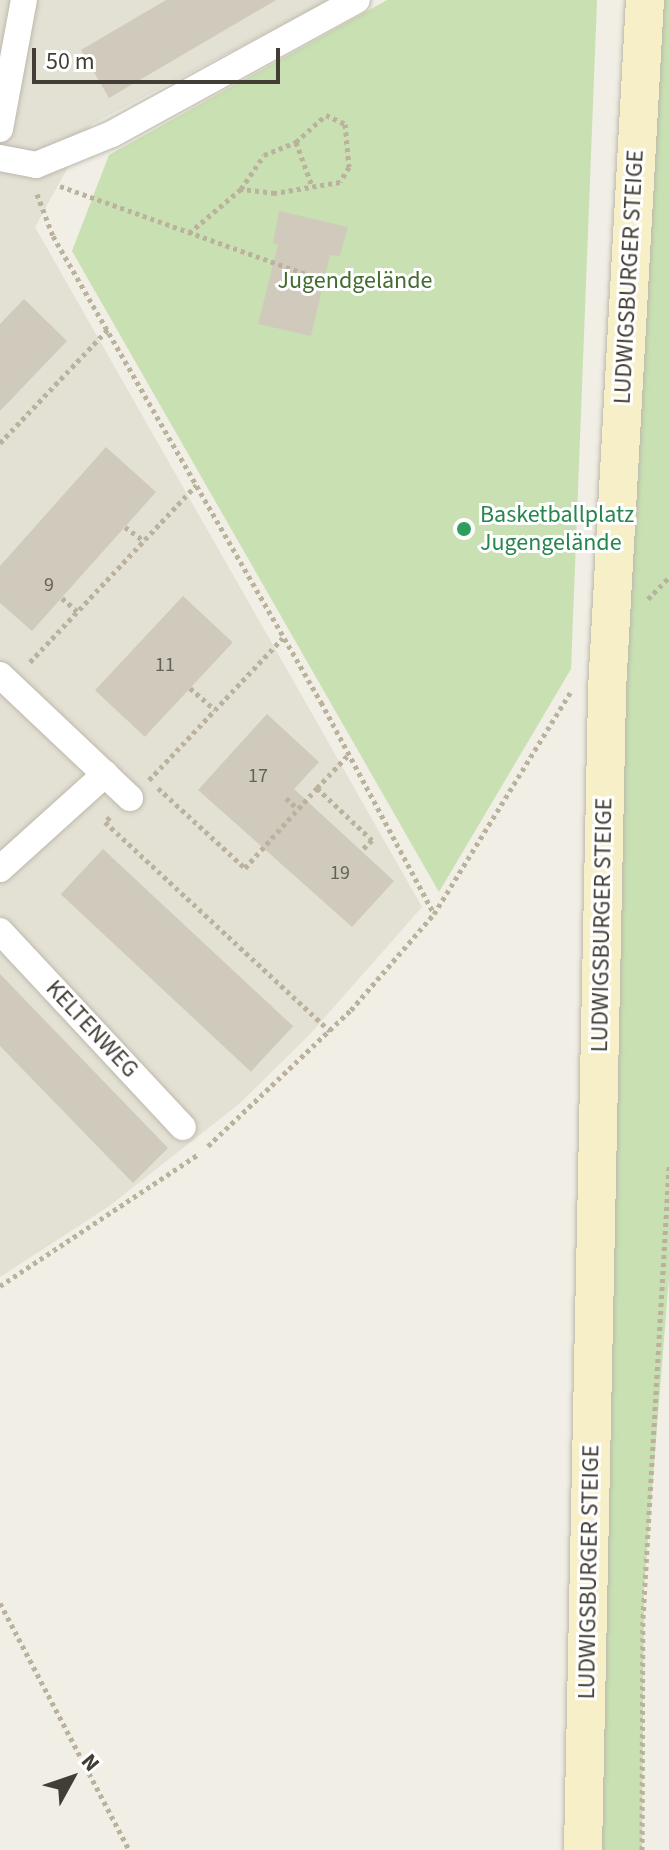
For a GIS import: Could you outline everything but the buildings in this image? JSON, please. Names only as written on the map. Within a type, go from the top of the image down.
[{"type":"main road","name":"LUDWIGSBURGER STEIGE","points":[[583,1850],[607,690],[645,0]]},
{"type":"street","points":[[0,129],[24,0]]},
{"type":"street","points":[[0,158],[36,165],[112,134],[357,0]]},
{"type":"street","points":[[8,667],[130,798]]},
{"type":"street","points":[[0,869],[105,774]]},
{"type":"street","name":"KELTENWEG","points":[[0,931],[183,1127]]},
{"type":"path","points":[[188,234],[241,189],[264,155],[296,142],[326,115],[348,129],[348,175],[329,187],[275,193],[241,189]]},
{"type":"path","points":[[296,142],[312,187]]},
{"type":"path","points":[[334,284],[65,191],[36,165],[31,179],[53,236],[349,754],[434,914]]},
{"type":"path","points":[[0,443],[108,329]]},
{"type":"path","points":[[25,667],[196,485]]},
{"type":"path","points":[[125,527],[144,541]]},
{"type":"path","points":[[641,607],[669,577]]},
{"type":"path","points":[[62,598],[78,612]]},
{"type":"path","points":[[283,638],[149,780],[105,822],[330,1031]]},
{"type":"path","points":[[8,667],[25,667],[36,677]]},
{"type":"path","points":[[190,688],[215,710]]},
{"type":"path","points":[[351,1010],[434,914],[569,690],[607,690]]},
{"type":"path","points":[[138,769],[245,868],[349,754]]},
{"type":"path","points":[[317,788],[372,840],[361,851]]},
{"type":"path","points":[[286,798],[298,809]]},
{"type":"path","points":[[642,1850],[643,1618],[669,1165]]},
{"type":"path","points":[[0,1603],[129,1850]]},
{"type":"shaded area","points":[[0,0],[330,0],[92,124],[35,227],[422,907],[312,1032],[239,1104],[108,1207],[0,1277]]},
{"type":"green space","name":"Jugendgelände","points":[[387,0],[597,0],[571,669],[439,892],[72,251],[109,155]]},
{"type":"green space","points":[[657,0],[669,0],[669,1277],[644,1590],[642,1850],[595,1850],[614,843]]},
{"type":"place","name":"Basketballplatz Jugengelände","points":[[464,529]]}]
